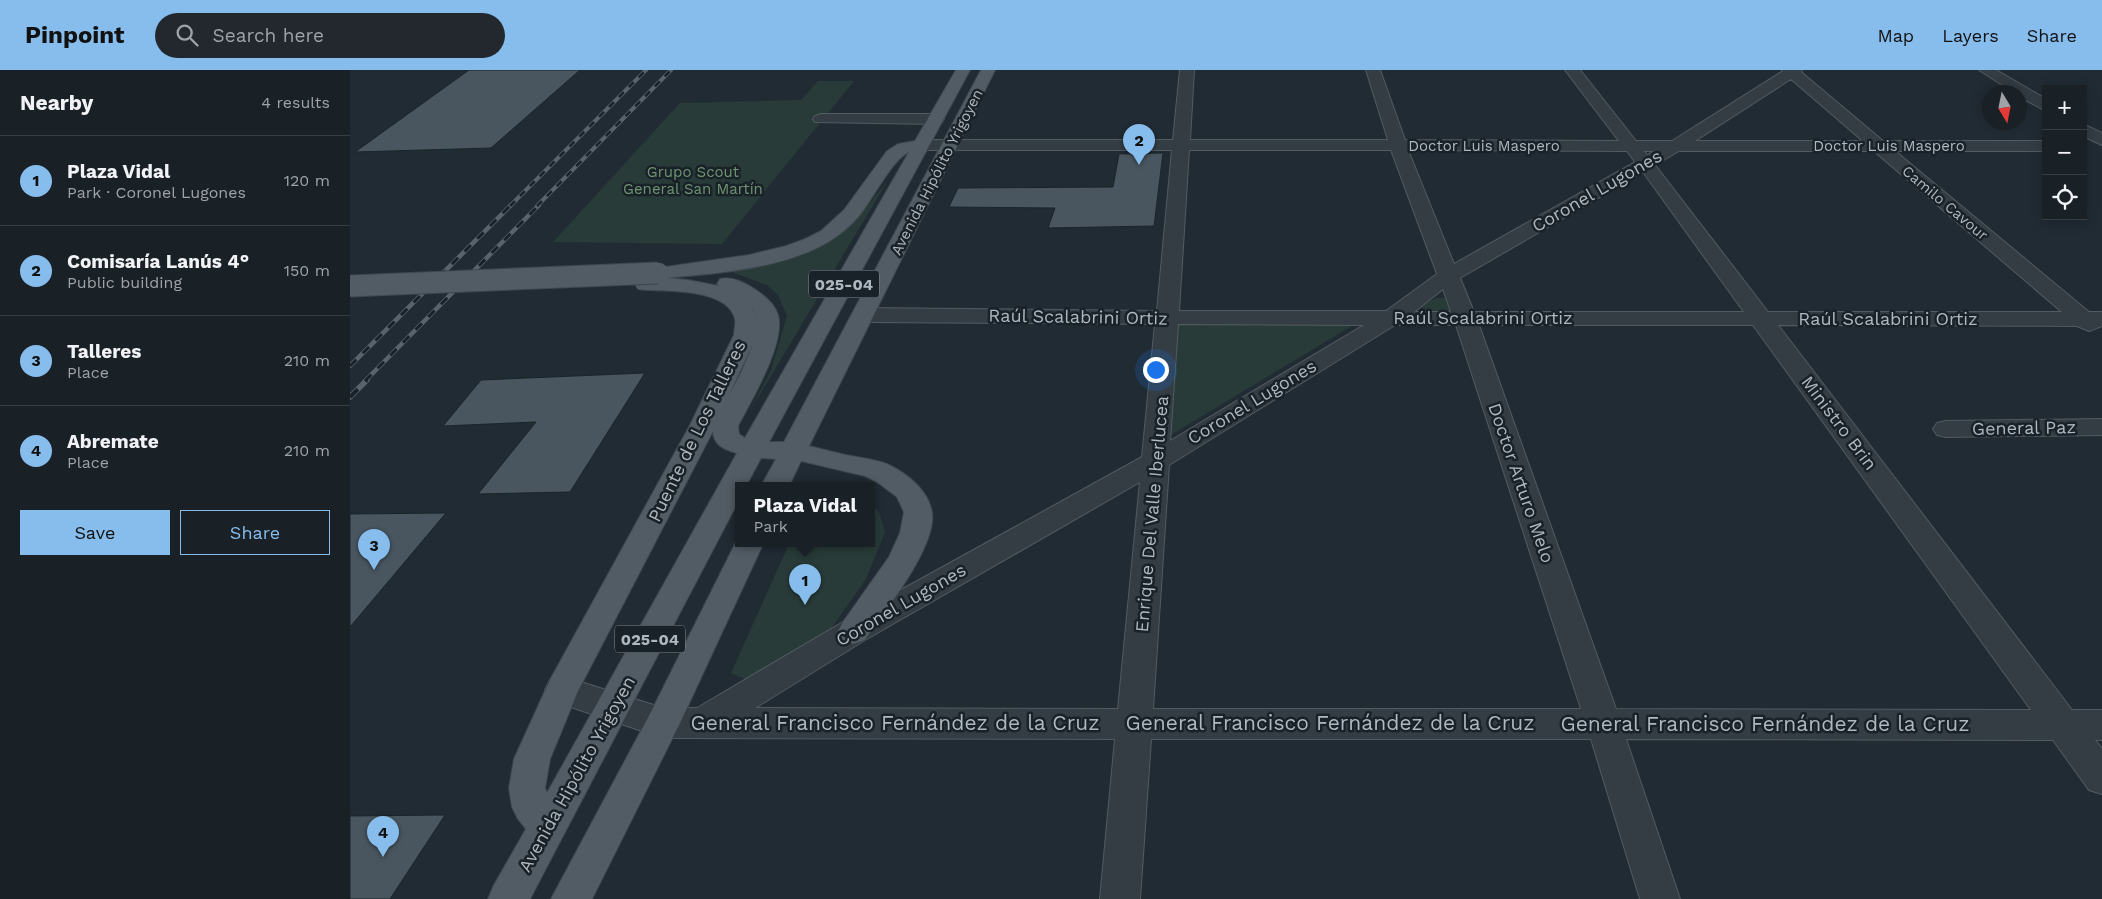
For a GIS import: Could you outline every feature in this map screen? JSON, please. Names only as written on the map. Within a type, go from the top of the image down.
[{"type":"main road","name":"Avenida Hipólito Yrigoyen","points":[[508,899],[751,450],[963,70]]},
{"type":"main road","name":"Avenida Hipólito Yrigoyen","points":[[777,482],[988,70]]},
{"type":"main road","name":"Puente de Los Talleres","points":[[350,286],[658,273],[725,266],[754,260],[793,250],[828,235],[851,216],[894,153],[908,147],[922,145]]},
{"type":"main road","name":"Puente de Los Talleres","points":[[547,826],[532,807],[527,788],[532,759],[562,690],[714,426],[761,354],[767,336],[768,318],[763,307],[733,286],[714,280],[658,273]]},
{"type":"main road","name":"Puente de Los Talleres","points":[[350,298],[646,284],[696,286],[719,293],[738,304],[746,319],[745,336],[714,426]]},
{"type":"main road","name":"Puente de Los Talleres","points":[[714,426],[726,438],[751,450]]},
{"type":"main road","points":[[751,450],[797,440],[879,471],[896,482],[916,504],[918,519],[912,540],[903,558],[854,631]]},
{"type":"main road","name":"025-04","points":[[571,899],[663,723],[747,547]]},
{"type":"street","name":"Enrique Del Valle Iberlucea","points":[[1120,899],[1187,70]]},
{"type":"street","name":"Doctor Arturo Melo","points":[[1373,70],[1398,146],[1465,318],[1603,723],[1660,899]]},
{"type":"street","name":"Ministro Brin","points":[[1572,70],[1639,155],[2102,778]]},
{"type":"street","points":[[1986,70],[2042,104]]},
{"type":"street","name":"Coronel Lugones","points":[[702,723],[854,631],[1156,461],[1391,318],[1449,276],[1639,155],[1675,146],[1792,71]]},
{"type":"street","name":"Camilo Cavour","points":[[1792,71],[1878,146],[2093,319],[2102,334]]},
{"type":"street","points":[[821,119],[936,118]]},
{"type":"street","points":[[2085,130],[2102,140]]},
{"type":"street","name":"Doctor Luis Maspero","points":[[922,145],[1398,146],[1639,155]]},
{"type":"street","name":"Doctor Luis Maspero","points":[[1675,146],[2042,146]]},
{"type":"street","points":[[2087,146],[2102,146]]},
{"type":"street","name":"Raúl Scalabrini Ortiz","points":[[864,315],[1166,318],[2093,319]]},
{"type":"street","name":"General Paz","points":[[1946,429],[2102,427]]},
{"type":"street","name":"General Francisco Fernández de la Cruz","points":[[562,690],[663,723],[2102,725]]},
{"type":"green space","name":"Grupo Scout General San Martín","points":[[818,81],[854,81],[722,244],[553,242],[680,103],[801,100]]},
{"type":"green space","points":[[888,180],[747,416],[771,370],[787,316],[778,295],[767,285],[734,273],[735,270],[840,234],[853,224]]},
{"type":"green space","points":[[1436,298],[1446,298],[1451,311],[1424,311],[1421,306]]},
{"type":"green space","points":[[1178,323],[1355,324],[1171,435]]},
{"type":"green space","points":[[875,508],[879,512],[885,532],[866,579],[830,630],[745,679],[731,673],[788,547],[875,547]]},
{"type":"building","points":[[469,70],[580,70],[491,148],[355,152]]},
{"type":"building","points":[[1163,153],[1154,226],[1048,228],[1055,208],[949,207],[958,188],[1113,187],[1119,154]]},
{"type":"building","points":[[645,373],[570,492],[478,494],[536,422],[443,426],[481,380]]},
{"type":"building","points":[[446,513],[350,627],[350,514]]},
{"type":"building","points":[[445,815],[390,899],[350,899],[350,816]]},
{"type":"railway","points":[[350,366],[646,70]]},
{"type":"railway","points":[[537,206],[671,70]]},
{"type":"railway","points":[[365,381],[539,205]]},
{"type":"railway","points":[[350,397],[367,380]]},
{"type":"place","name":"Comisaría Lanús 4°","points":[[1139,165]]},
{"type":"place","name":"Talleres","points":[[374,570]]},
{"type":"place","name":"Plaza Vidal","points":[[805,605]]},
{"type":"place","name":"Abremate","points":[[383,857]]}]
